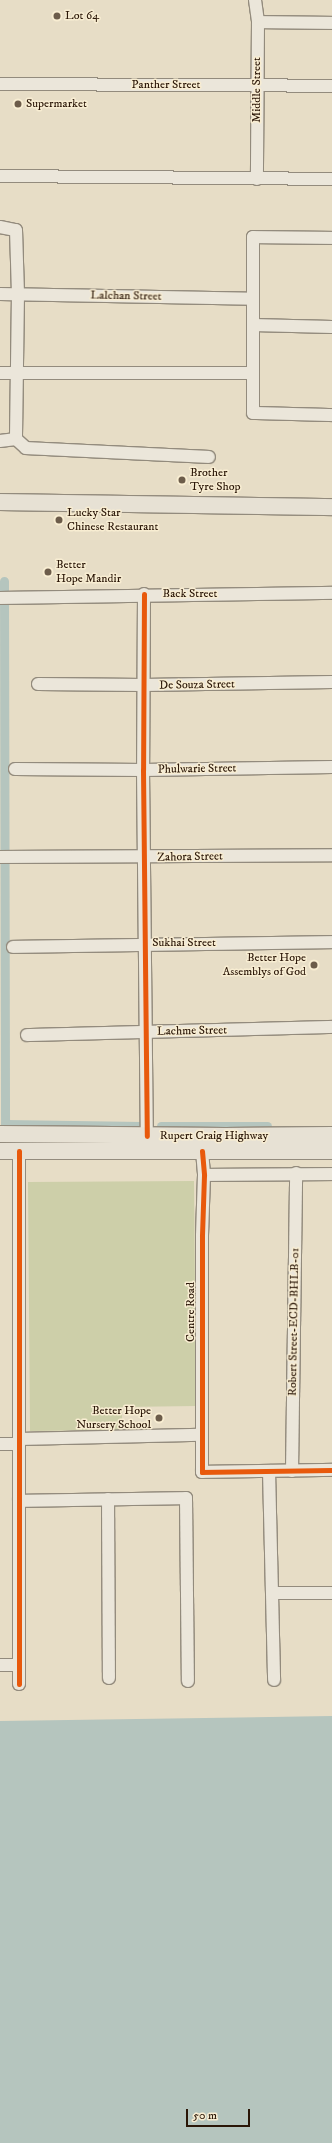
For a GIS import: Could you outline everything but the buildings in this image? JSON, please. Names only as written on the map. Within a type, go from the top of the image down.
[{"type":"main road","points":[[0,502],[332,507]]},
{"type":"main road","name":"Rupert Craig Highway","points":[[0,1134],[147,1136],[332,1135]]},
{"type":"main road","name":"Rupert Craig Highway","points":[[0,1151],[332,1151]]},
{"type":"street","name":"Middle Street","points":[[255,0],[258,22],[257,179]]},
{"type":"street","points":[[258,22],[332,23]]},
{"type":"street","name":"Panther Street","points":[[0,84],[332,86]]},
{"type":"street","points":[[0,176],[332,179]]},
{"type":"street","points":[[0,227],[16,230],[18,294],[16,439],[26,448],[209,457]]},
{"type":"street","points":[[332,238],[253,237],[253,413],[332,415]]},
{"type":"street","name":"Lalchan Street","points":[[0,294],[253,299]]},
{"type":"street","points":[[253,325],[332,327]]},
{"type":"street","points":[[0,373],[253,374]]},
{"type":"street","points":[[0,441],[16,439]]},
{"type":"street","name":"Back Street","points":[[0,598],[144,594],[332,593]]},
{"type":"street","points":[[144,594],[143,770],[147,1136]]},
{"type":"street","name":"De Souza Street","points":[[38,684],[143,685],[332,682]]},
{"type":"street","name":"Phulwarie Street","points":[[15,769],[143,770],[332,767]]},
{"type":"street","name":"Zahora Street","points":[[0,857],[332,855]]},
{"type":"street","name":"Sukhai Street","points":[[13,947],[332,942]]},
{"type":"street","name":"Lachme Street","points":[[27,1035],[332,1027]]},
{"type":"street","points":[[19,1151],[19,1684]]},
{"type":"street","name":"Centre Road","points":[[202,1151],[204,1175],[202,1236],[202,1472],[269,1471]]},
{"type":"street","points":[[204,1175],[296,1173],[332,1174]]},
{"type":"street","name":"Robert Street-ECD-BHLB-01","points":[[292,1471],[296,1173]]},
{"type":"street","points":[[0,1444],[19,1441],[201,1435]]},
{"type":"street","points":[[274,1680],[269,1471],[332,1470]]},
{"type":"street","points":[[19,1501],[186,1498],[188,1681]]},
{"type":"street","points":[[108,1499],[109,1678]]},
{"type":"street","points":[[272,1593],[332,1593]]},
{"type":"street","points":[[0,1665],[19,1665]]},
{"type":"green space","points":[[194,1181],[196,1406],[122,1407],[122,1430],[30,1431],[28,1182]]},
{"type":"shaded area","points":[[332,1716],[332,2143],[0,2143],[0,1721]]},
{"type":"waterway","points":[[4,581],[5,1124],[141,1126]]},
{"type":"waterway","points":[[161,1126],[267,1126]]},
{"type":"cycle path","points":[[144,594],[143,770],[147,1136]]},
{"type":"cycle path","points":[[19,1151],[19,1684]]},
{"type":"cycle path","points":[[202,1151],[204,1175],[202,1236],[202,1472],[332,1470]]},
{"type":"place","name":"Lot 64","points":[[57,16]]},
{"type":"place","name":"Supermarket","points":[[18,104]]},
{"type":"place","name":"Brother Tyre Shop","points":[[182,480]]},
{"type":"place","name":"Lucky Star Chinese Restaurant","points":[[59,520]]},
{"type":"place","name":"Better Hope Mandir","points":[[48,572]]},
{"type":"place","name":"Better Hope Assemblys of God","points":[[314,965]]},
{"type":"place","name":"Better Hope Nursery School","points":[[159,1418]]}]
